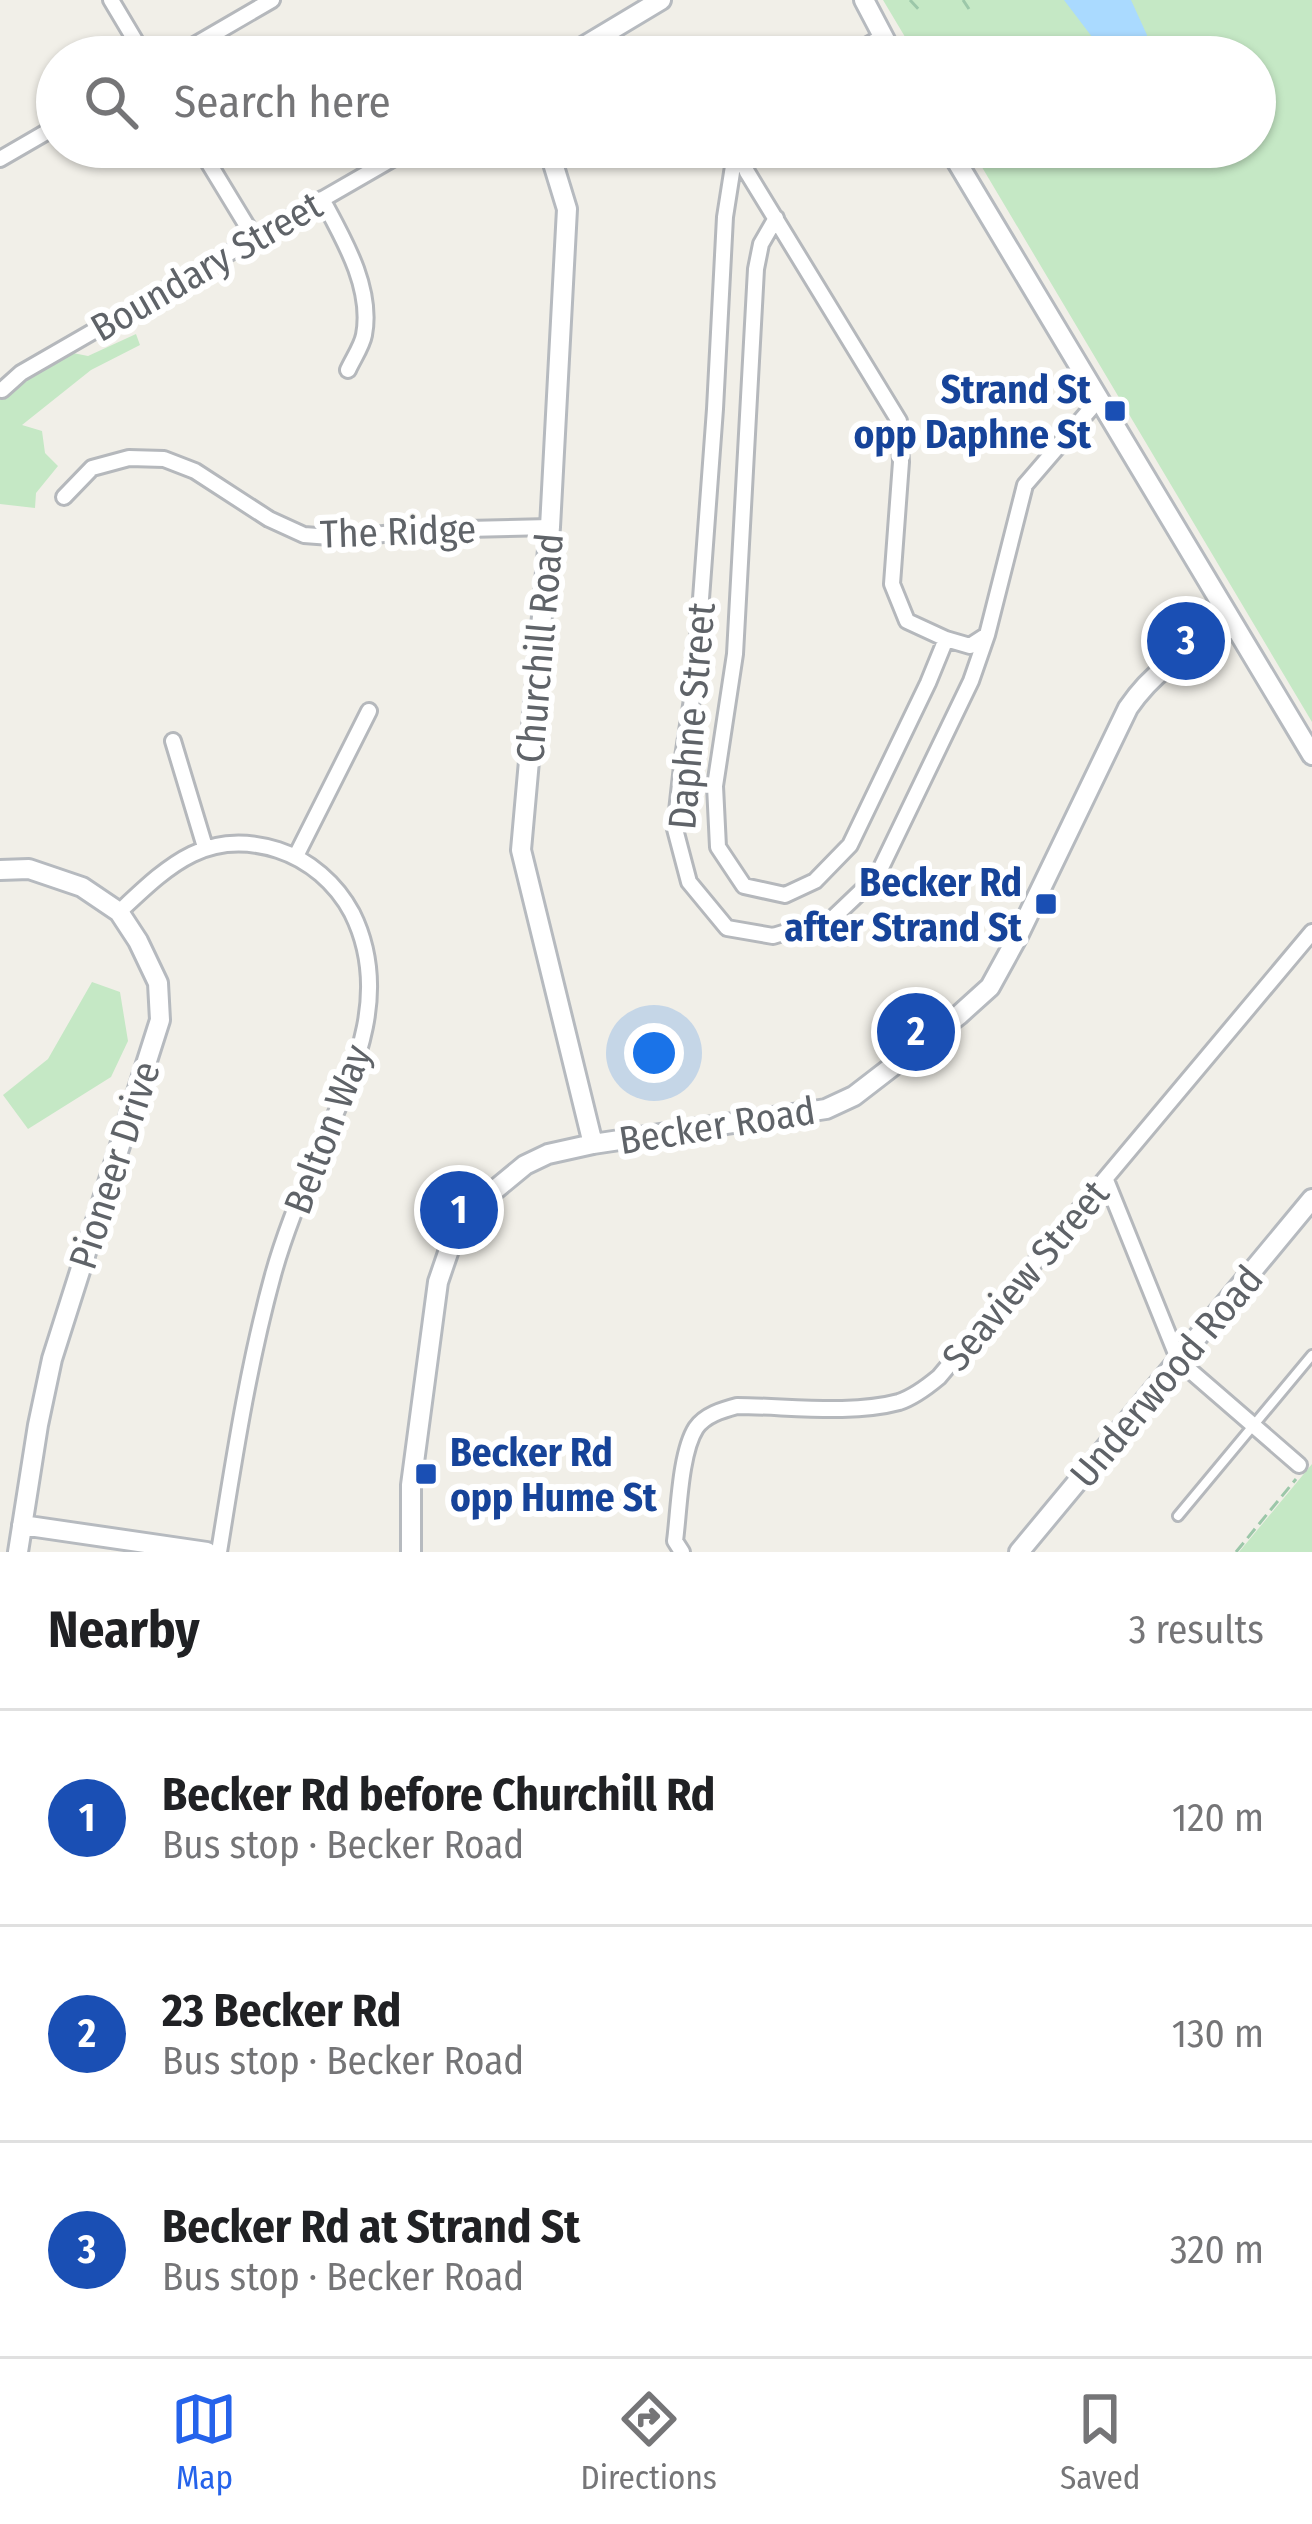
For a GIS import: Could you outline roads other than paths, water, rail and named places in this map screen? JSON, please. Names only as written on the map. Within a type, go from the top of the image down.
[{"type":"street","points":[[111,0],[132,36]]},
{"type":"street","points":[[210,36],[272,0]]},
{"type":"street","points":[[601,36],[661,0]]},
{"type":"street","points":[[864,0],[882,36]]},
{"type":"street","points":[[0,159],[36,138]]},
{"type":"street","points":[[213,168],[255,238]]},
{"type":"street","name":"Boundary Street","points":[[2,390],[21,373],[377,168]]},
{"type":"street","name":"Churchill Road","points":[[554,168],[567,209],[550,526],[521,850],[592,1144]]},
{"type":"street","name":"Daphne Street","points":[[733,168],[725,217],[695,680],[675,829],[689,883],[728,928],[773,936],[832,918],[877,876],[971,681],[988,634],[1025,485],[1099,399]]},
{"type":"street","points":[[745,168],[899,422],[901,462],[892,584],[907,621],[970,646],[988,634]]},
{"type":"street","points":[[961,168],[1312,755]]},
{"type":"street","points":[[322,200],[352,255],[363,294],[364,335],[349,370]]},
{"type":"street","name":"Daphne Street","points":[[776,218],[761,244],[756,269],[735,654],[715,786],[718,847],[744,886],[785,895],[815,881],[850,844],[946,639]]},
{"type":"street","name":"The Ridge","points":[[64,497],[92,468],[129,458],[164,459],[196,471],[269,520],[304,535],[344,538],[550,526]]},
{"type":"street","name":"Becker Road","points":[[411,1552],[414,1463],[438,1282],[451,1244],[485,1198],[525,1165],[548,1154],[839,1105],[959,1015],[998,976],[1141,689],[1164,667],[1234,626]]},
{"type":"street","points":[[296,856],[369,711]]},
{"type":"street","points":[[119,912],[177,861],[205,847],[173,741]]},
{"type":"street","name":"Belton Way","points":[[205,847],[236,842],[265,846],[296,856],[322,874],[344,898],[358,926],[369,968],[370,1008],[362,1051],[274,1270],[243,1402],[219,1552]]},
{"type":"street","name":"Pioneer Drive","points":[[0,870],[29,869],[82,887],[119,912],[158,983],[160,1020],[52,1359],[18,1552]]},
{"type":"street","name":"Seaview Street","points":[[676,1548],[686,1458],[694,1430],[703,1421],[737,1406],[868,1407],[915,1395],[950,1366],[1312,932]]},
{"type":"street","points":[[1106,1180],[1179,1361],[1302,1467]]},
{"type":"street","name":"Underwood Road","points":[[1019,1552],[1312,1199]]},
{"type":"street","points":[[22,1525],[207,1552]]},
{"type":"lane","points":[[1178,1516],[1312,1355]]},
{"type":"water","points":[[1064,0],[1131,0],[1147,35],[1147,36],[1091,36]]},
{"type":"place","name":"Strand St opp Daphne St","points":[[1115,411]]},
{"type":"place","name":"Becker Rd at Strand St","points":[[1186,641]]},
{"type":"place","name":"Becker Rd after Strand St","points":[[1046,904]]},
{"type":"place","name":"23 Becker Rd","points":[[916,1032]]},
{"type":"place","name":"Becker Rd before Churchill Rd","points":[[459,1210]]},
{"type":"place","name":"Becker Rd opp Hume St","points":[[426,1474]]}]
